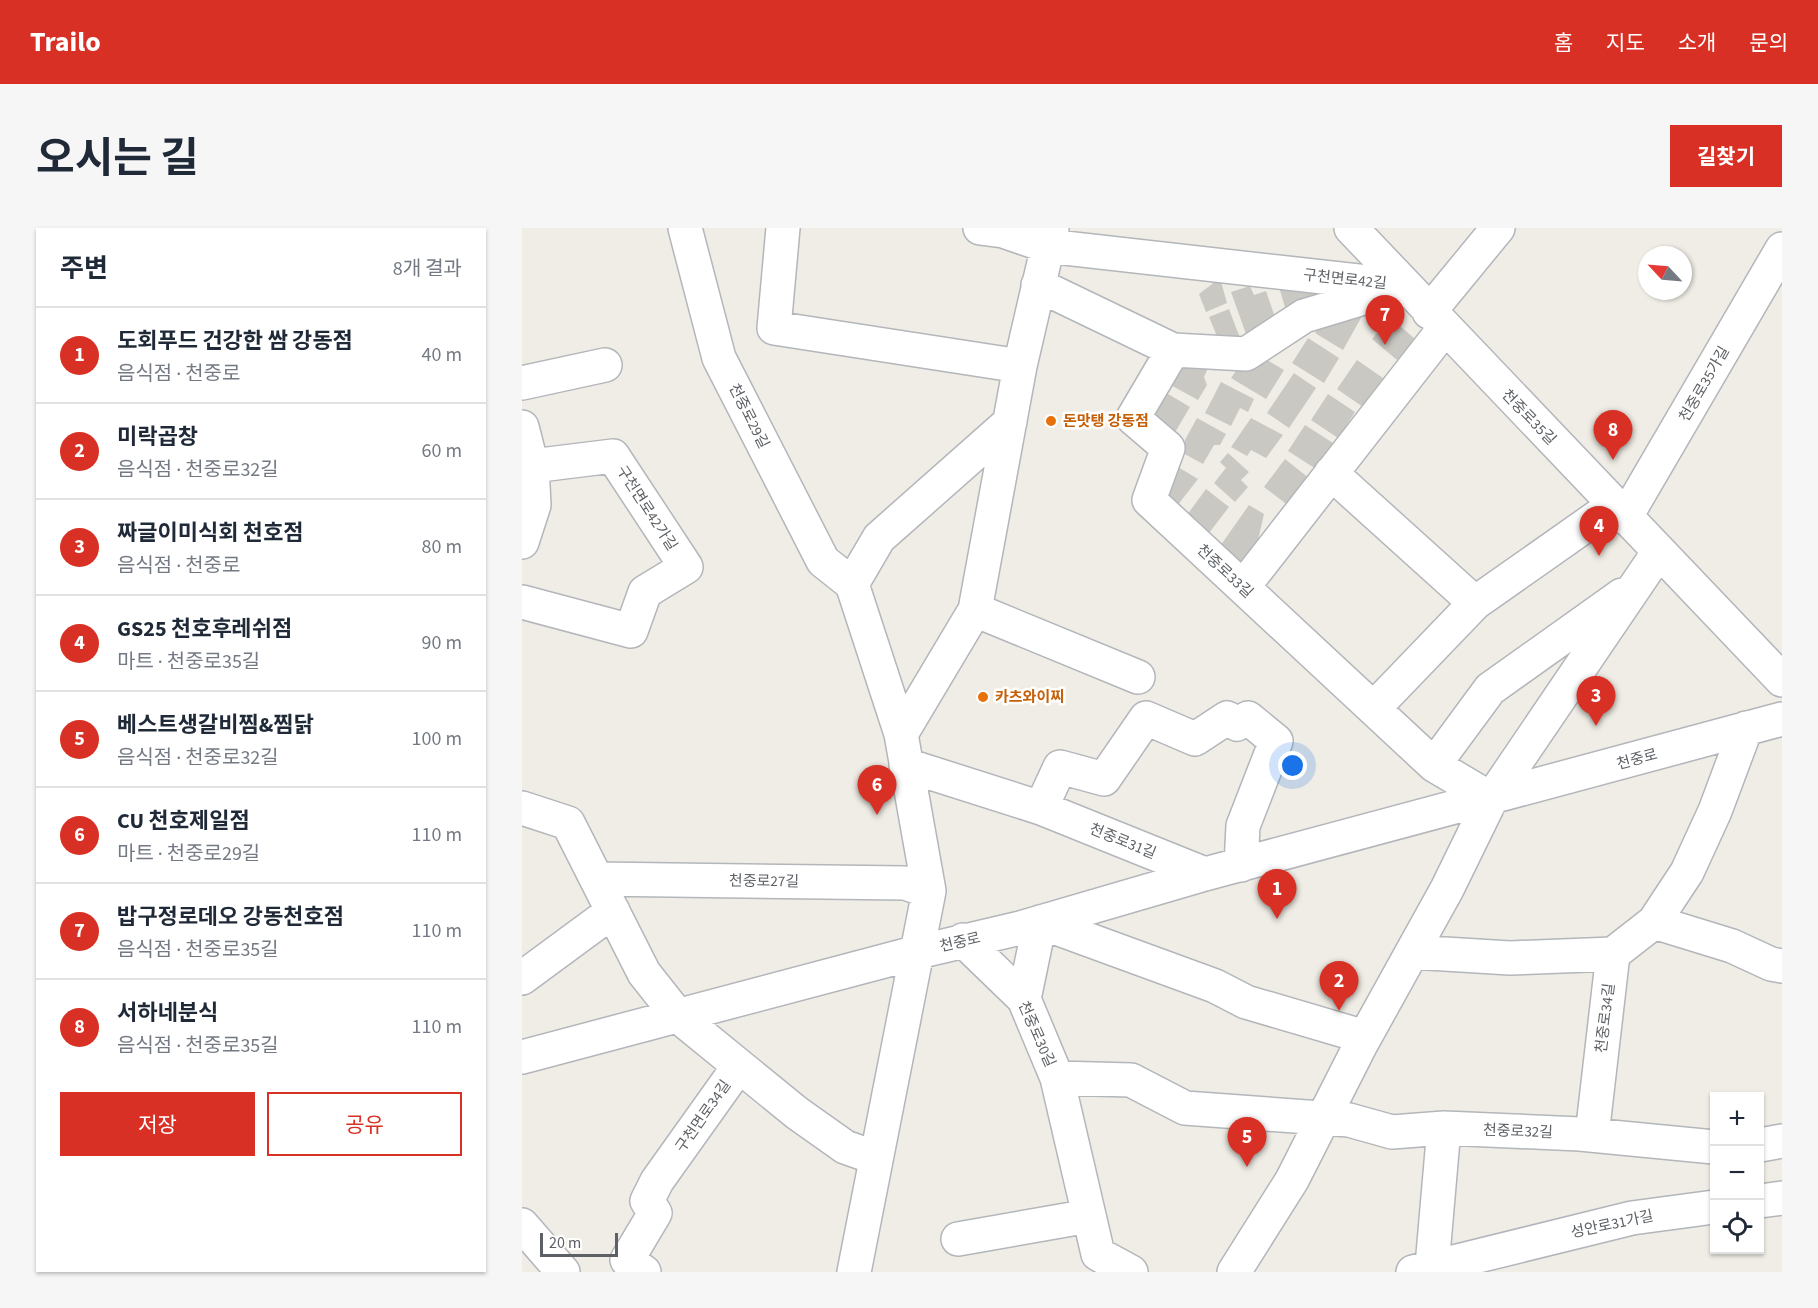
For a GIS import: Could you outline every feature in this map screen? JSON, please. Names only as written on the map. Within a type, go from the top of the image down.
[{"type":"street","name":"천중로29길","points":[[685,228],[719,358],[823,561],[852,584]]},
{"type":"street","points":[[783,228],[774,328],[1020,366]]},
{"type":"street","name":"천중로35길","points":[[1351,228],[1403,286],[1782,680]]},
{"type":"street","points":[[1243,587],[1331,473],[1498,228]]},
{"type":"street","name":"구천면로42길","points":[[995,229],[1403,286]]},
{"type":"street","points":[[904,750],[975,610],[1020,366],[1049,237]]},
{"type":"street","name":"천중로35가길","points":[[1619,512],[1782,249]]},
{"type":"street","name":"구천면로42길","points":[[1038,285],[1173,350],[1246,354],[1304,316],[1403,286]]},
{"type":"street","name":"천중로33길","points":[[1173,350],[1133,418],[1168,448],[1149,500],[1434,765],[1491,799]]},
{"type":"street","points":[[522,383],[605,364]]},
{"type":"street","points":[[854,1272],[929,891],[904,750],[852,584],[879,538],[1010,422]]},
{"type":"street","points":[[522,427],[532,466],[522,542]]},
{"type":"street","name":"구천면로42가길","points":[[522,602],[631,631],[645,592],[686,567],[612,456],[532,466]]},
{"type":"street","points":[[1331,473],[1475,603]]},
{"type":"street","points":[[1374,707],[1475,603],[1619,512]]},
{"type":"street","points":[[1234,1272],[1292,1180],[1365,1036],[1447,889],[1491,799],[1658,553]]},
{"type":"street","points":[[1434,765],[1490,689],[1640,582]]},
{"type":"street","points":[[975,610],[1138,677]]},
{"type":"street","points":[[1041,808],[1060,766],[1104,779],[1146,718],[1196,739],[1227,718],[1237,723],[1248,718],[1276,741],[1243,826],[1241,865]]},
{"type":"street","name":"천중로","points":[[522,1056],[963,940],[1040,922],[1205,874],[1782,719]]},
{"type":"street","points":[[1412,951],[1510,958],[1613,954],[1654,922],[1687,872],[1715,811],[1746,728]]},
{"type":"street","name":"천중로31길","points":[[904,750],[1205,874]]},
{"type":"street","points":[[522,808],[568,823],[644,972],[678,1016],[739,1066]]},
{"type":"street","name":"천중로27길","points":[[597,879],[905,883],[929,891]]},
{"type":"street","points":[[522,978],[612,910]]},
{"type":"street","points":[[1023,999],[1040,922],[1215,986],[1246,1002],[1365,1036]]},
{"type":"street","points":[[1654,922],[1732,946],[1770,964],[1782,966]]},
{"type":"street","name":"천중로30길","points":[[963,940],[1023,999],[1057,1078],[1098,1254],[1131,1272]]},
{"type":"street","name":"천중로34길","points":[[1592,1135],[1613,954]]},
{"type":"street","name":"구천면로34길","points":[[644,1272],[627,1260],[656,1213],[647,1201],[657,1181],[739,1066],[845,1147],[876,1158]]},
{"type":"street","name":"천중로30길","points":[[1057,1078],[1131,1080],[1185,1108],[1323,1120]]},
{"type":"street","name":"천중로32길","points":[[1323,1120],[1349,1120],[1392,1132],[1444,1128],[1592,1135],[1710,1147]]},
{"type":"street","points":[[1422,1269],[1444,1128]]},
{"type":"street","points":[[1764,1144],[1782,1141]]},
{"type":"street","points":[[1764,1200],[1782,1198]]},
{"type":"street","name":"성안로31가길","points":[[1422,1269],[1511,1260],[1632,1218],[1710,1208]]},
{"type":"street","points":[[958,1239],[1089,1216]]},
{"type":"street","points":[[522,1225],[563,1272]]},
{"type":"building","points":[[1220,278],[1227,303],[1206,312],[1199,294]]},
{"type":"building","points":[[1322,285],[1327,302],[1287,314],[1279,287]]},
{"type":"building","points":[[1250,286],[1254,295],[1266,291],[1277,323],[1246,334],[1231,292]]},
{"type":"building","points":[[1229,309],[1240,338],[1221,346],[1209,317]]},
{"type":"building","points":[[1347,310],[1361,318],[1343,350],[1315,333],[1325,317]]},
{"type":"building","points":[[1390,317],[1415,339],[1397,360],[1372,339]]},
{"type":"building","points":[[1308,338],[1339,358],[1324,383],[1292,363]]},
{"type":"building","points":[[1257,354],[1284,370],[1266,399],[1231,378],[1240,365]]},
{"type":"building","points":[[1181,359],[1208,368],[1204,377],[1207,385],[1198,400],[1167,383]]},
{"type":"building","points":[[1357,360],[1383,378],[1363,407],[1337,389]]},
{"type":"building","points":[[1294,373],[1316,388],[1289,428],[1267,413]]},
{"type":"building","points":[[1221,382],[1254,399],[1248,412],[1240,408],[1231,426],[1205,413]]},
{"type":"building","points":[[1163,391],[1190,407],[1174,434],[1147,418]]},
{"type":"building","points":[[1328,394],[1355,412],[1338,438],[1311,420]]},
{"type":"building","points":[[1197,418],[1226,434],[1220,445],[1214,445],[1203,464],[1179,451]]},
{"type":"building","points":[[1251,418],[1283,435],[1266,458],[1251,450],[1247,456],[1231,447]]},
{"type":"building","points":[[1305,425],[1333,443],[1316,469],[1288,451]]},
{"type":"building","points":[[1228,453],[1249,472],[1241,480],[1248,487],[1235,502],[1214,483],[1226,468],[1220,462]]},
{"type":"building","points":[[1285,459],[1310,479],[1289,506],[1264,487]]},
{"type":"building","points":[[1173,464],[1198,479],[1177,506],[1157,496]]},
{"type":"building","points":[[1206,489],[1229,507],[1209,533],[1187,515]]},
{"type":"building","points":[[1249,505],[1264,514],[1258,540],[1240,564],[1218,549]]},
{"type":"place","name":"밥구정로데오 강동천호점","points":[[1385,345]]},
{"type":"place","name":"돈맛탱 강동점","points":[[1051,421]]},
{"type":"place","name":"서하네분식","points":[[1613,460]]},
{"type":"place","name":"GS25 천호후레쉬점","points":[[1599,556]]},
{"type":"place","name":"카츠와이찌","points":[[983,697]]},
{"type":"place","name":"짜글이미식회 천호점","points":[[1596,726]]},
{"type":"place","name":"CU 천호제일점","points":[[877,815]]},
{"type":"place","name":"도회푸드 건강한 쌈 강동점","points":[[1277,919]]},
{"type":"place","name":"미락곱창","points":[[1339,1011]]},
{"type":"place","name":"베스트생갈비찜&찜닭","points":[[1247,1167]]}]
